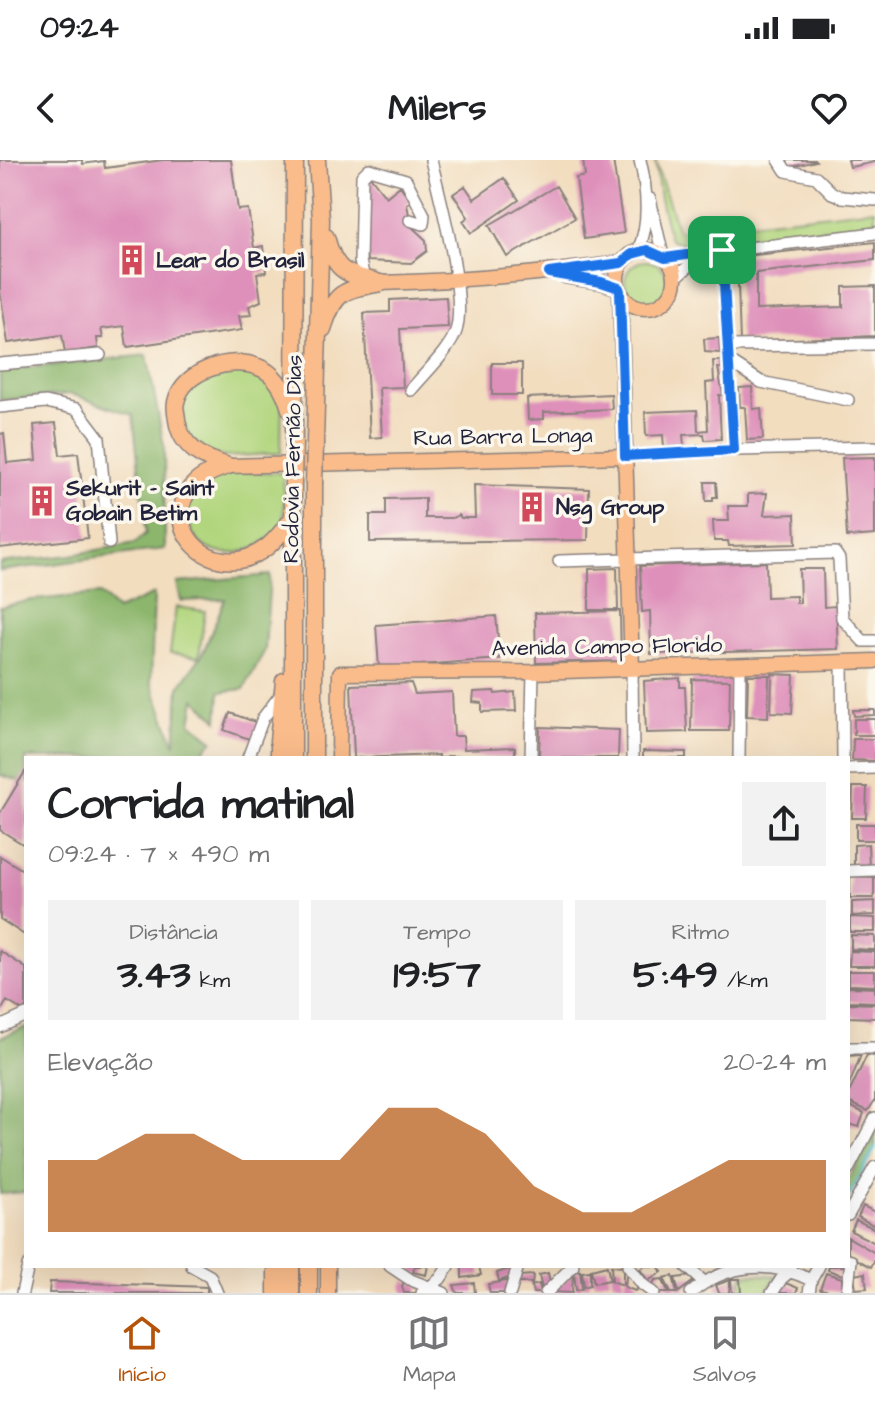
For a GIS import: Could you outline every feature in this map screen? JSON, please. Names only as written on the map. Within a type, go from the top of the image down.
[{"type":"highway","points":[[285,160],[296,222]]},
{"type":"highway","name":"Rodovia Fernão Dias","points":[[293,756],[295,160]]},
{"type":"highway","name":"Rodovia Fernão Dias","points":[[314,756],[314,484],[321,220],[317,160]]},
{"type":"highway","points":[[321,220],[333,261],[343,271],[372,281]]},
{"type":"highway","points":[[317,350],[331,304],[342,294],[372,281]]},
{"type":"highway","points":[[228,466],[198,454],[187,444],[178,428],[175,403],[194,377],[215,366],[240,363],[260,367],[277,381],[285,393],[294,424]]},
{"type":"highway","points":[[228,466],[201,477],[188,489],[180,512],[186,537],[196,547],[216,559],[248,557],[265,548],[292,519]]},
{"type":"highway","points":[[278,750],[285,674],[293,648]]},
{"type":"highway","points":[[276,1293],[278,1268]]},
{"type":"highway","points":[[278,1268],[291,1293]]},
{"type":"highway","points":[[309,1268],[309,1293]]},
{"type":"main road","points":[[372,281],[456,281],[549,273],[621,263],[638,251],[655,252],[664,257],[673,271],[674,279],[673,288],[663,301],[648,307],[634,305],[619,290],[601,282],[549,273]]},
{"type":"main road","points":[[621,263],[617,276],[623,366],[632,669]]},
{"type":"main road","points":[[623,366],[634,305]]},
{"type":"main road","name":"Rua Barra Longa","points":[[228,466],[625,456]]},
{"type":"main road","name":"Avenida Campo Florido","points":[[339,756],[340,673],[533,672],[875,661]]},
{"type":"main road","points":[[328,1268],[328,1293]]},
{"type":"street","points":[[411,390],[456,332],[456,281],[431,160]]},
{"type":"street","points":[[640,160],[664,257],[875,233]]},
{"type":"street","points":[[779,160],[786,171],[816,177],[832,193],[875,200]]},
{"type":"street","points":[[372,281],[360,261],[362,176],[369,169],[406,180],[424,215],[423,224],[410,220]]},
{"type":"street","points":[[638,251],[645,234],[645,179]]},
{"type":"street","points":[[722,250],[734,450]]},
{"type":"street","points":[[674,279],[705,251]]},
{"type":"street","points":[[729,346],[875,344]]},
{"type":"street","points":[[0,364],[100,355]]},
{"type":"street","points":[[730,362],[761,382],[848,400]]},
{"type":"street","points":[[0,407],[46,402],[77,409],[99,438],[109,543]]},
{"type":"street","name":"Rua Barra Longa","points":[[625,456],[875,447]]},
{"type":"street","points":[[559,561],[835,553],[839,559],[842,618],[863,641],[875,641]]},
{"type":"street","points":[[842,662],[843,756]]},
{"type":"street","points":[[739,756],[740,666]]},
{"type":"street","points":[[632,669],[633,756]]},
{"type":"street","points":[[531,756],[533,672]]},
{"type":"street","points":[[249,756],[263,718],[283,692]]},
{"type":"street","points":[[850,769],[875,768]]},
{"type":"street","points":[[850,871],[875,870]]},
{"type":"street","points":[[0,1027],[24,1016]]},
{"type":"street","points":[[850,1048],[875,1048]]},
{"type":"street","points":[[853,1151],[875,1118]]},
{"type":"street","points":[[850,1211],[875,1167]]},
{"type":"street","points":[[847,1293],[850,1261]]},
{"type":"street","points":[[22,1293],[28,1268]]},
{"type":"street","points":[[196,1268],[210,1276],[217,1293]]},
{"type":"street","points":[[393,1268],[425,1289],[444,1293]]},
{"type":"street","points":[[425,1289],[440,1279],[448,1268]]},
{"type":"street","points":[[510,1293],[517,1268]]},
{"type":"street","points":[[546,1293],[571,1268]]},
{"type":"street","points":[[629,1268],[642,1289],[654,1293]]},
{"type":"street","points":[[688,1268],[705,1283]]},
{"type":"street","points":[[691,1293],[724,1272],[741,1268]]},
{"type":"street","points":[[772,1293],[793,1268],[811,1280]]},
{"type":"street","points":[[809,1293],[811,1280],[818,1268]]},
{"type":"green space","points":[[655,160],[678,231],[875,209],[875,224],[685,244],[670,240]]},
{"type":"green space","points":[[646,261],[661,267],[667,282],[661,297],[646,303],[631,297],[625,282],[631,267]]},
{"type":"green space","points":[[147,355],[164,446],[165,549],[0,571],[0,563],[71,555],[135,543],[146,533],[133,415],[71,394],[0,400],[0,371]]},
{"type":"green space","points":[[240,368],[260,373],[282,397],[281,453],[225,457],[205,452],[183,429],[183,404],[191,389],[206,378]]},
{"type":"green space","points":[[283,473],[283,518],[274,534],[255,547],[233,553],[215,551],[201,544],[192,532],[188,518],[189,503],[196,489],[217,476]]},
{"type":"green space","points":[[270,575],[265,650],[244,689],[220,692],[218,720],[195,699],[191,723],[213,740],[199,756],[24,756],[24,782],[0,775],[0,607],[32,600],[100,594],[117,610],[154,594],[151,682],[175,745],[179,687],[202,655],[225,599],[181,601],[177,583]]},
{"type":"green space","points":[[176,607],[205,611],[199,657],[170,653]]},
{"type":"green space","points":[[24,1028],[24,1192],[0,1194],[0,1038]]},
{"type":"green space","points":[[875,1130],[875,1149],[850,1196],[850,1176]]},
{"type":"green space","points":[[744,1274],[776,1276],[766,1293],[751,1293],[739,1289]]},
{"type":"building","name":"Lear do Brasil","points":[[0,160],[82,160],[83,164],[104,161],[105,168],[163,160],[231,160],[238,210],[248,209],[254,248],[263,246],[266,272],[257,273],[261,301],[249,306],[251,315],[239,316],[242,330],[127,347],[124,326],[101,329],[103,338],[97,338],[98,348],[65,353],[62,335],[8,343],[0,290]]},
{"type":"building","points":[[583,160],[613,160],[624,233],[584,239],[576,178],[585,176]]},
{"type":"building","points":[[785,160],[815,160],[816,161],[787,168]]},
{"type":"building","points":[[848,160],[875,160],[875,162],[850,167]]},
{"type":"building","points":[[369,175],[386,197],[400,186],[411,201],[407,204],[411,226],[426,240],[427,251],[411,263],[367,261],[362,209],[365,176]]},
{"type":"building","points":[[504,178],[519,200],[471,233],[463,221],[468,217],[453,194],[465,186],[474,199]]},
{"type":"building","points":[[556,186],[575,218],[507,257],[489,225]]},
{"type":"building","points":[[875,242],[875,260],[756,273],[756,310],[843,307],[843,287],[875,286],[875,336],[740,341],[737,257]]},
{"type":"building","points":[[446,297],[448,327],[400,329],[403,387],[379,388],[382,437],[370,438],[364,313],[390,312],[390,300]]},
{"type":"building","points":[[719,338],[720,353],[705,352],[704,339]]},
{"type":"building","points":[[713,361],[721,361],[722,368],[718,368],[723,395],[719,395],[721,439],[705,440],[704,434],[683,435],[684,446],[664,447],[663,435],[646,436],[645,412],[697,410],[698,431],[708,430],[706,383],[714,382]]},
{"type":"building","points":[[492,363],[522,363],[522,395],[492,395]]},
{"type":"building","points":[[752,387],[753,409],[761,408],[763,439],[747,440],[745,407],[740,407],[739,388]]},
{"type":"building","points":[[611,394],[612,409],[544,412],[544,419],[528,420],[527,398]]},
{"type":"building","name":"Sekurit - Saint Gobain Betim","points":[[56,423],[60,455],[78,453],[88,538],[0,548],[0,434],[4,433],[7,463],[37,460],[34,425]]},
{"type":"building","points":[[875,457],[875,535],[847,537],[842,458]]},
{"type":"building","points":[[705,482],[716,482],[717,497],[713,497],[713,501],[706,501]]},
{"type":"building","name":"Nsg Group","points":[[474,485],[589,489],[588,540],[370,542],[370,515],[386,515],[386,499],[425,498],[425,518],[459,515],[461,518],[475,518]]},
{"type":"building","points":[[767,493],[764,515],[795,514],[796,544],[729,546],[728,541],[714,541],[713,521],[729,521],[728,506],[748,506],[748,494]]},
{"type":"building","points":[[766,562],[767,597],[796,596],[796,603],[800,603],[799,569],[823,569],[824,607],[836,606],[838,649],[651,654],[650,611],[642,612],[640,566]]},
{"type":"building","points":[[617,568],[618,610],[589,610],[589,569]]},
{"type":"building","points":[[620,611],[621,661],[536,663],[535,613]]},
{"type":"building","points":[[496,616],[500,659],[379,668],[376,625]]},
{"type":"building","points":[[772,674],[794,675],[792,713],[771,712]]},
{"type":"building","points":[[748,675],[769,675],[768,717],[747,716]]},
{"type":"building","points":[[680,678],[680,687],[685,687],[687,732],[646,733],[644,681]]},
{"type":"building","points":[[692,679],[730,680],[729,731],[691,731]]},
{"type":"building","points":[[411,683],[415,694],[452,692],[454,736],[463,736],[464,749],[515,747],[515,756],[354,756],[351,685]]},
{"type":"building","points":[[494,691],[495,694],[515,692],[516,711],[482,712],[482,703],[473,702],[474,692]]},
{"type":"building","points":[[853,710],[875,710],[875,715],[854,716]]},
{"type":"building","points":[[230,713],[258,723],[252,740],[224,730]]},
{"type":"building","points":[[854,719],[875,719],[875,735],[854,735]]},
{"type":"building","points":[[540,727],[619,730],[618,756],[539,756]]},
{"type":"building","points":[[853,739],[875,739],[875,761],[852,760]]},
{"type":"building","points":[[643,751],[686,752],[686,756],[643,756]]},
{"type":"building","points":[[24,773],[24,845],[0,830],[0,813]]},
{"type":"building","points":[[853,787],[867,787],[866,818],[852,818]]},
{"type":"building","points":[[856,824],[875,824],[875,840],[856,840]]},
{"type":"building","points":[[868,844],[869,867],[854,867],[854,845]]},
{"type":"building","points":[[0,856],[24,871],[24,935],[0,919]]},
{"type":"building","points":[[850,876],[874,877],[874,898],[850,898]]},
{"type":"building","points":[[875,901],[875,915],[852,916],[852,902]]},
{"type":"building","points":[[850,917],[875,918],[875,932],[850,932]]},
{"type":"building","points":[[851,935],[875,936],[875,950],[851,949]]},
{"type":"building","points":[[0,951],[24,967],[24,1010],[7,1001],[0,1012]]},
{"type":"building","points":[[850,951],[875,952],[875,966],[850,966]]},
{"type":"building","points":[[850,971],[875,971],[875,986],[850,985]]},
{"type":"building","points":[[850,987],[875,988],[875,1002],[850,1001]]},
{"type":"building","points":[[850,1003],[875,1004],[875,1018],[850,1017]]},
{"type":"building","points":[[861,1055],[850,1083],[850,1056]]},
{"type":"building","points":[[867,1055],[875,1056],[875,1100],[868,1111],[850,1103],[850,1091]]},
{"type":"building","points":[[850,1106],[864,1113],[859,1127],[850,1125]]},
{"type":"building","points":[[863,1206],[875,1212],[875,1226],[858,1217]]},
{"type":"building","points":[[856,1220],[875,1229],[875,1243],[851,1231]]},
{"type":"building","points":[[850,1238],[875,1253],[871,1267],[850,1255]]},
{"type":"building","points":[[414,1268],[428,1268],[426,1275],[413,1272]]},
{"type":"building","points":[[462,1268],[479,1268],[481,1275],[462,1278]]},
{"type":"building","points":[[512,1268],[514,1276],[499,1281],[497,1273]]},
{"type":"building","points":[[607,1268],[610,1280],[594,1283],[591,1270]]},
{"type":"building","points":[[611,1268],[623,1268],[623,1285],[612,1281]]},
{"type":"building","points":[[627,1268],[640,1285],[635,1291],[625,1287]]},
{"type":"building","points":[[659,1268],[662,1272],[648,1281],[640,1269]]},
{"type":"building","points":[[846,1268],[845,1276],[828,1270]]},
{"type":"building","points":[[580,1271],[582,1289],[576,1290],[574,1272]]},
{"type":"building","points":[[590,1271],[590,1285],[584,1287],[582,1272]]},
{"type":"building","points":[[548,1273],[551,1287],[542,1289],[539,1275]]},
{"type":"building","points":[[826,1273],[842,1278],[842,1293],[820,1289]]},
{"type":"building","points":[[865,1273],[867,1288],[856,1289],[854,1275]]},
{"type":"building","points":[[573,1274],[572,1293],[552,1292]]},
{"type":"building","points":[[533,1275],[532,1286],[539,1284],[541,1293],[533,1293],[531,1283],[517,1283],[519,1276]]},
{"type":"building","points":[[673,1276],[677,1293],[671,1293],[664,1278]]},
{"type":"building","points":[[692,1276],[695,1280],[679,1292],[675,1278]]},
{"type":"building","points":[[662,1279],[669,1293],[661,1293],[652,1286],[655,1280]]},
{"type":"building","points":[[731,1279],[740,1279],[741,1293],[732,1293]]},
{"type":"building","points":[[405,1280],[419,1286],[417,1293],[404,1293],[402,1286]]},
{"type":"building","points":[[730,1280],[729,1293],[719,1293],[716,1285]]},
{"type":"building","points":[[507,1281],[509,1293],[490,1293],[488,1284]]},
{"type":"building","points":[[50,1282],[207,1287],[207,1293],[49,1293]]},
{"type":"building","points":[[783,1282],[798,1288],[796,1293],[778,1293]]},
{"type":"building","points":[[474,1283],[475,1293],[457,1293],[454,1285]]},
{"type":"waterway","points":[[850,1195],[875,1148]]},
{"type":"place","name":"Lear do Brasil","points":[[132,260]]},
{"type":"place","name":"Sekurit - Saint Gobain Betim","points":[[42,501]]},
{"type":"place","name":"Nsg Group","points":[[532,507]]},
{"type":"route","points":[[722,250],[734,450],[625,456],[619,288],[549,273],[621,263],[638,251],[655,252],[665,258],[722,250]]}]
